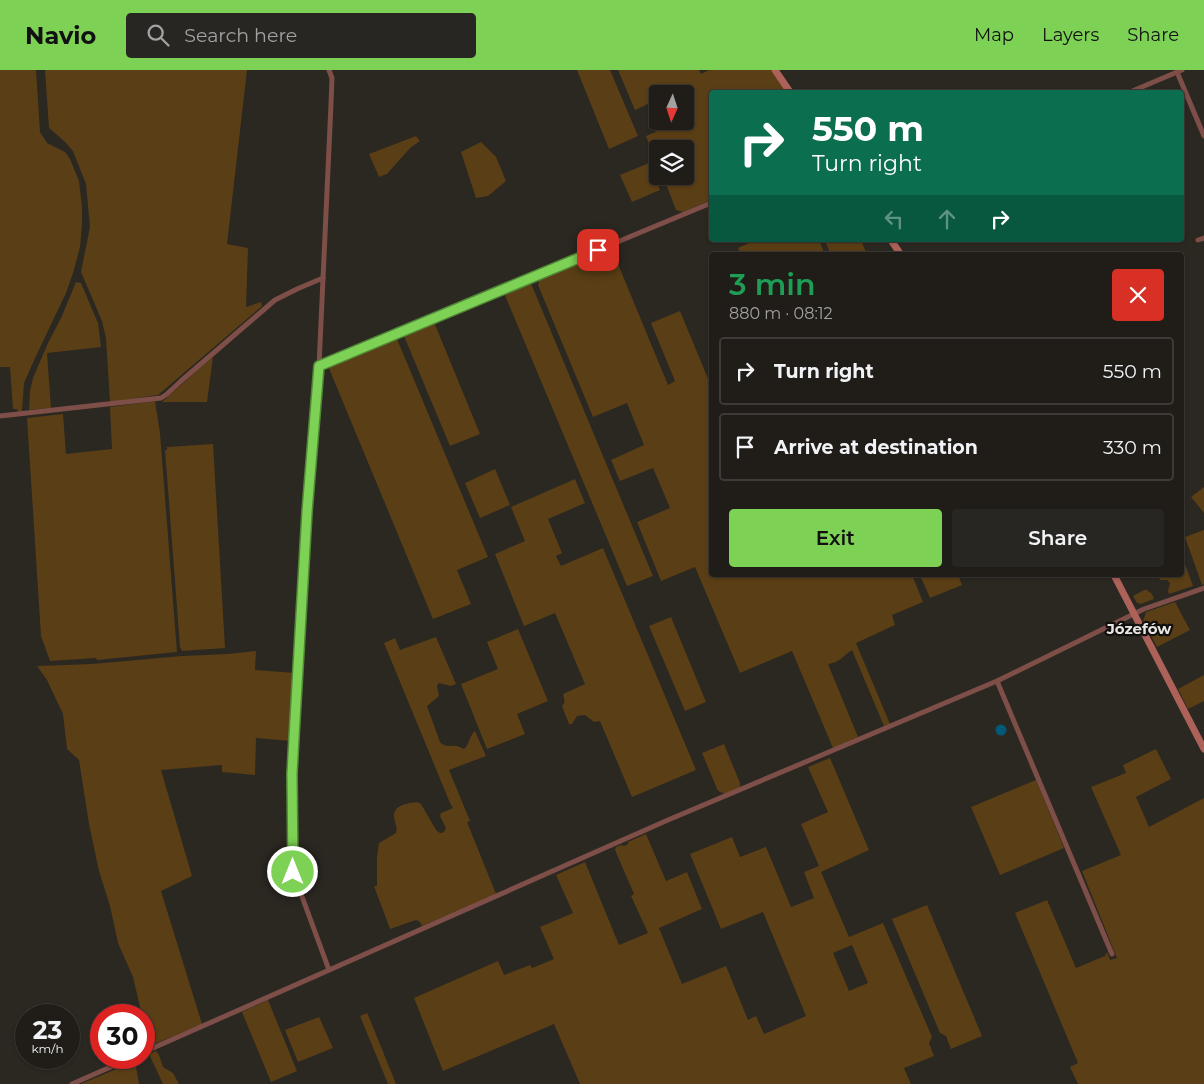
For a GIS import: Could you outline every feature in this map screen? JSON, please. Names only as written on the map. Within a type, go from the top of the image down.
[{"type":"street","points":[[329,70],[332,78],[319,366],[307,512],[292,774],[293,872],[329,970]]},
{"type":"street","points":[[775,70],[789,90]]},
{"type":"street","points":[[1135,90],[1180,71],[1204,136]]},
{"type":"street","points":[[319,366],[709,204]]},
{"type":"street","points":[[0,416],[161,398],[275,300],[323,278]]},
{"type":"street","points":[[1115,577],[1204,749]]},
{"type":"street","points":[[155,1047],[668,820],[997,681],[1158,603],[1204,588]]},
{"type":"street","points":[[997,681],[1112,954]]},
{"type":"street","points":[[72,1084],[106,1069]]},
{"type":"shaded area","points":[[0,70],[36,70],[40,132],[47,143],[65,152],[70,159],[79,181],[82,207],[80,247],[74,270],[66,293],[24,383],[22,411],[18,412],[17,409],[13,409],[10,367],[0,367]]},
{"type":"shaded area","points":[[45,70],[247,70],[227,244],[248,248],[246,307],[261,302],[262,306],[158,395],[110,402],[106,338],[102,321],[81,272],[90,227],[86,184],[73,151],[49,128]]},
{"type":"shaded area","points":[[577,70],[610,70],[638,136],[609,149]]},
{"type":"shaded area","points":[[618,70],[699,70],[701,74],[709,70],[771,70],[786,90],[709,90],[709,201],[683,212],[676,210],[666,185],[694,185],[694,140],[649,140],[649,144],[646,136],[660,130],[694,130],[694,85],[649,85],[649,104],[635,110]]},
{"type":"shaded area","points":[[416,136],[420,141],[410,148],[387,174],[379,177],[369,154]]},
{"type":"shaded area","points":[[481,142],[496,157],[506,181],[488,196],[476,198],[461,152]]},
{"type":"shaded area","points":[[649,163],[649,185],[658,185],[660,190],[632,202],[620,175]]},
{"type":"shaded area","points":[[752,242],[820,242],[824,252],[740,252],[738,248]]},
{"type":"shaded area","points":[[862,242],[866,252],[830,252],[826,243]]},
{"type":"shaded area","points":[[611,247],[668,385],[675,381],[651,323],[680,311],[709,381],[709,577],[913,577],[923,602],[892,615],[895,625],[856,643],[890,724],[884,726],[852,650],[838,661],[828,664],[858,737],[833,748],[792,651],[740,673],[695,567],[661,581],[637,522],[670,508],[653,468],[620,481],[611,460],[644,445],[627,403],[593,417],[538,285],[540,277]]},
{"type":"shaded area","points":[[530,281],[653,576],[627,586],[504,293]]},
{"type":"shaded area","points":[[76,282],[81,283],[98,323],[101,347],[47,353],[51,408],[29,410],[33,378]]},
{"type":"shaded area","points":[[434,322],[480,434],[450,446],[404,336]]},
{"type":"shaded area","points":[[394,338],[397,339],[488,557],[457,570],[471,604],[433,619],[328,366]]},
{"type":"shaded area","points":[[213,357],[207,402],[162,402],[194,373]]},
{"type":"shaded area","points":[[155,401],[160,433],[177,652],[97,660],[96,658],[50,661],[41,636],[27,418],[63,414],[66,454],[112,449],[110,407]]},
{"type":"shaded area","points":[[213,444],[225,648],[182,651],[180,647],[165,450],[167,450],[167,447]]},
{"type":"shaded area","points":[[495,469],[510,505],[480,518],[465,483]]},
{"type":"shaded area","points":[[575,479],[585,503],[548,519],[562,553],[556,556],[561,566],[603,548],[696,770],[632,797],[600,721],[594,722],[585,715],[577,716],[572,724],[569,724],[562,706],[564,702],[563,694],[585,684],[555,613],[524,626],[495,554],[525,541],[511,507]]},
{"type":"shaded area","points":[[1204,487],[1204,513],[1191,497]]},
{"type":"shaded area","points":[[1204,530],[1204,584],[1202,585],[1185,537]]},
{"type":"shaded area","points":[[1184,562],[1193,586],[1169,594],[1170,583],[1167,580],[1160,580],[1159,577],[1184,577]]},
{"type":"shaded area","points":[[921,577],[959,577],[962,585],[930,598]]},
{"type":"shaded area","points":[[1144,590],[1152,594],[1154,599],[1141,604],[1137,603],[1133,596]]},
{"type":"shaded area","points":[[1175,602],[1190,630],[1157,647],[1143,621],[1146,612]]},
{"type":"shaded area","points":[[671,617],[706,702],[685,711],[649,626]]},
{"type":"shaded area","points":[[518,629],[548,701],[517,714],[525,734],[487,749],[461,684],[498,669],[487,642]]},
{"type":"shaded area","points":[[436,637],[456,684],[451,686],[439,683],[437,686],[439,696],[427,706],[442,744],[464,749],[475,731],[486,756],[449,770],[470,821],[467,822],[496,894],[422,926],[416,920],[390,929],[374,886],[377,886],[379,843],[396,833],[397,828],[394,818],[396,809],[410,803],[417,802],[421,804],[436,830],[441,833],[446,828],[440,816],[441,813],[453,808],[384,643],[395,638],[400,650]]},
{"type":"shaded area","points":[[256,651],[255,670],[295,673],[291,741],[256,738],[255,775],[222,772],[222,765],[161,770],[192,876],[161,891],[202,1024],[155,1044],[155,1004],[139,1004],[133,977],[118,943],[110,906],[99,871],[89,824],[79,760],[67,749],[63,714],[47,680],[37,666]]},
{"type":"shaded area","points":[[1204,675],[1204,701],[1188,709],[1178,689]]},
{"type":"shaded area","points":[[724,744],[740,783],[740,788],[725,794],[718,791],[702,753]]},
{"type":"shaded area","points":[[1156,749],[1171,779],[1136,797],[1149,827],[1204,798],[1204,1084],[1078,1084],[1070,1067],[1078,1063],[1015,913],[1047,900],[1076,968],[1105,956],[1107,952],[1110,960],[1117,958],[1082,871],[1121,855],[1091,787],[1126,773],[1123,765]]},
{"type":"shaded area","points":[[830,758],[869,850],[821,872],[849,937],[883,923],[932,1037],[929,1043],[934,1056],[904,1068],[911,1084],[580,1084],[554,1024],[443,1071],[414,998],[498,961],[504,975],[530,965],[532,968],[554,959],[540,927],[573,913],[556,875],[585,862],[619,945],[648,933],[631,896],[634,894],[615,850],[616,847],[624,846],[628,842],[646,834],[666,881],[687,872],[702,909],[659,928],[682,984],[726,966],[748,1020],[756,1016],[764,1034],[806,1016],[763,912],[721,929],[690,854],[732,837],[740,857],[766,847],[791,907],[814,898],[804,872],[819,866],[801,824],[828,812],[808,767]],"holes":[[[852,945],[868,983],[849,991],[833,953]]]},
{"type":"shaded area","points":[[1036,780],[1064,848],[1000,875],[971,807]]},
{"type":"shaded area","points":[[927,905],[982,1036],[951,1049],[946,1036],[940,1033],[892,919]]},
{"type":"shaded area","points":[[268,1000],[297,1071],[271,1082],[242,1012]]},
{"type":"shaded area","points":[[367,1013],[396,1084],[388,1084],[360,1016]]},
{"type":"shaded area","points":[[319,1017],[333,1048],[298,1062],[285,1030]]},
{"type":"shaded area","points":[[155,1051],[159,1055],[163,1067],[173,1073],[179,1084],[163,1084],[155,1067]]},
{"type":"shaded area","points":[[116,1069],[136,1069],[139,1084],[81,1084]]},
{"type":"water","points":[[1001,724],[1007,730],[1001,736],[995,730]]},
{"type":"district","name":"Józefów","points":[[1139,628]]},
{"type":"route","points":[[293,872],[292,774],[307,512],[319,366],[598,250]]}]
